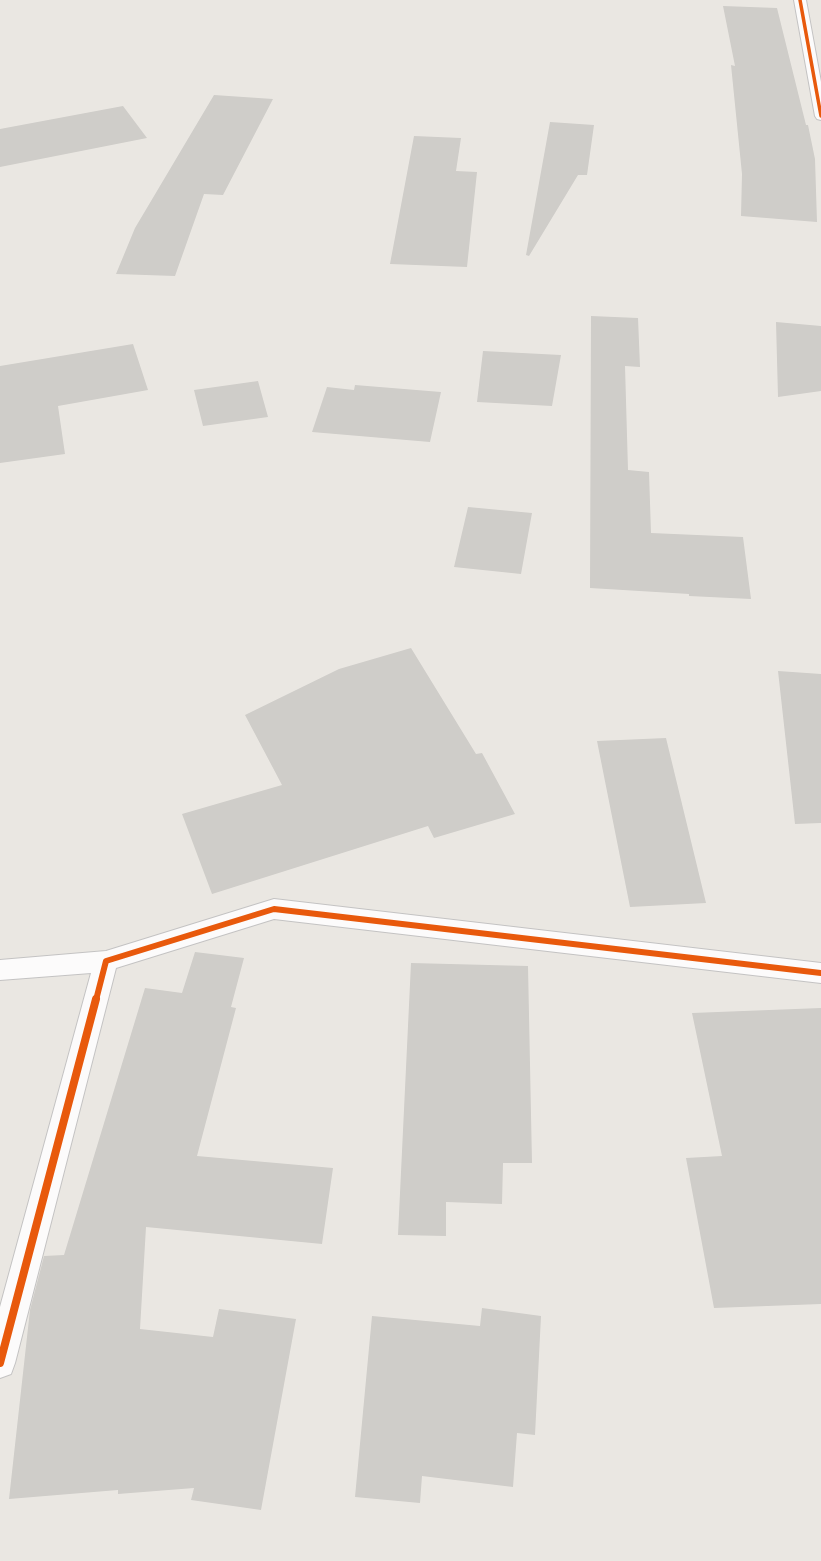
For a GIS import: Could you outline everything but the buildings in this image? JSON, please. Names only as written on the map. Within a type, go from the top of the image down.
[{"type":"street","points":[[800,0],[821,116]]},
{"type":"street","points":[[0,970],[106,961],[274,909],[821,973]]},
{"type":"street","points":[[0,1364],[106,961]]},
{"type":"cycle path","points":[[800,0],[821,116]]},
{"type":"cycle path","points":[[0,1363],[106,961],[274,909],[821,973]]}]
